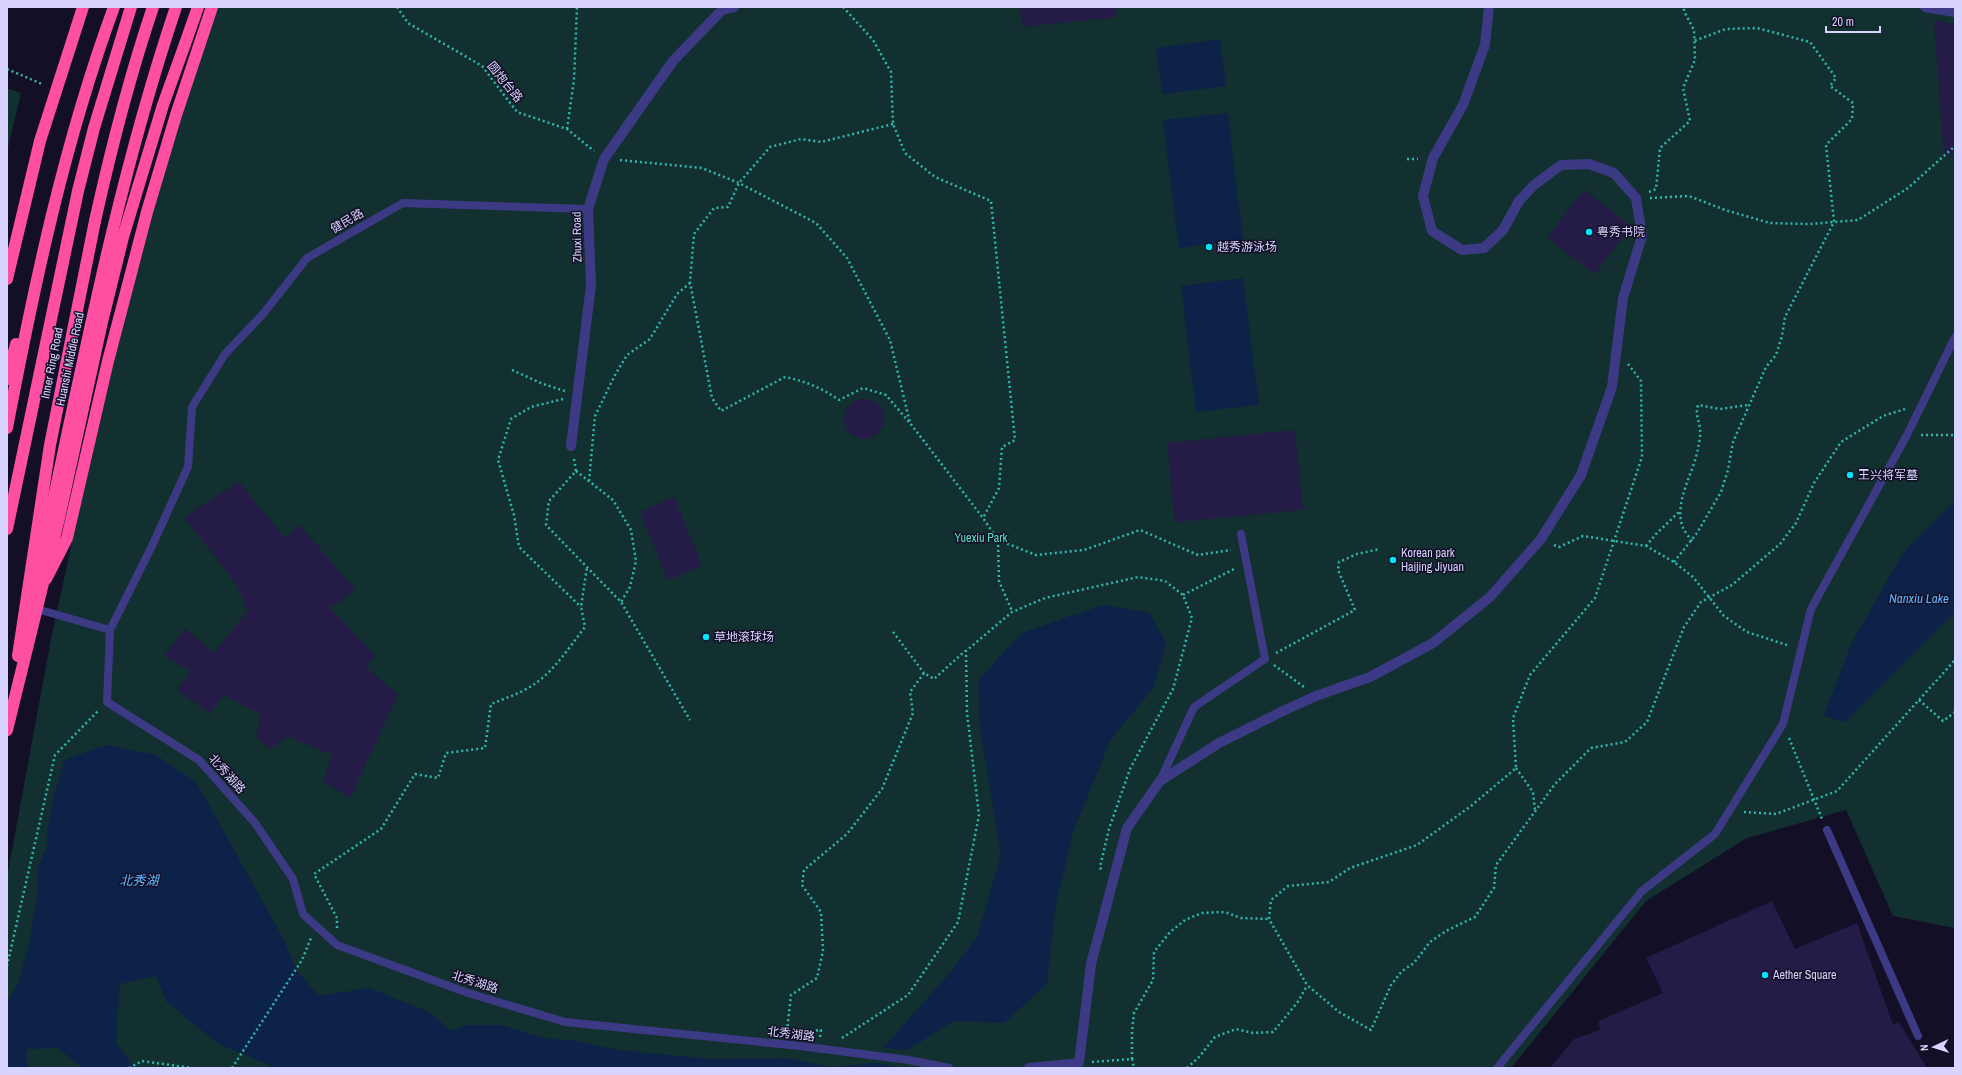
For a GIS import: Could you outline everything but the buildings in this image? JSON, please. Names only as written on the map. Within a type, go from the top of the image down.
[{"type":"highway","points":[[7,279],[40,141],[83,7]]},
{"type":"highway","points":[[7,379],[83,97],[114,7]]},
{"type":"highway","points":[[7,529],[78,191],[98,114],[131,7]]},
{"type":"highway","name":"Inner Ring Road","points":[[7,730],[50,445],[73,326],[114,135],[133,66],[153,7]]},
{"type":"highway","name":"Huanshi Middle Road","points":[[7,721],[33,612],[116,217],[152,83],[176,7]]},
{"type":"highway","points":[[7,730],[33,612],[123,237],[156,126],[198,7]]},
{"type":"highway","points":[[33,612],[67,538],[108,361],[145,220],[176,115],[212,7]]},
{"type":"highway","points":[[7,428],[50,218]]},
{"type":"street","name":"Zhuxi Road","points":[[571,446],[591,285],[588,209],[604,159],[673,62],[722,10],[734,7]]},
{"type":"street","points":[[1029,1068],[1080,1065],[1091,964],[1127,828],[1160,781],[1219,743],[1316,696],[1370,677],[1433,643],[1490,597],[1541,538],[1581,475],[1612,387],[1624,298],[1642,236],[1636,198],[1614,173],[1589,164],[1561,165],[1534,185],[1519,200],[1503,230],[1484,248],[1462,250],[1432,231],[1423,196],[1433,158],[1463,106],[1485,45],[1489,7]]},
{"type":"street","points":[[1925,7],[1955,12]]},
{"type":"lane","name":"健民路","points":[[110,630],[151,548],[188,466],[192,407],[225,354],[263,314],[307,258],[403,203],[588,209]]},
{"type":"lane","points":[[1497,1068],[1642,891],[1715,834],[1729,812],[1783,724],[1811,609],[1906,435],[1955,337]]},
{"type":"lane","points":[[1160,781],[1194,707],[1266,659],[1241,534]]},
{"type":"lane","points":[[33,612],[110,630],[107,702]]},
{"type":"lane","name":"北秀湖路","points":[[107,702],[199,760],[255,823],[293,879],[303,914],[337,945],[468,994],[565,1022],[822,1049],[909,1060],[949,1068]]},
{"type":"lane","points":[[1827,830],[1918,1036]]},
{"type":"path","name":"圆炮台路","points":[[396,7],[408,23],[482,66],[517,112],[567,128],[604,159]]},
{"type":"path","points":[[567,128],[574,80],[578,7]]},
{"type":"path","points":[[843,7],[874,40],[891,72],[893,124],[905,153],[935,177],[991,201],[1015,440],[1002,447],[999,488],[983,518]]},
{"type":"path","points":[[1636,198],[1656,189],[1660,148],[1690,121],[1683,88],[1695,60],[1694,30],[1684,11],[1684,7]]},
{"type":"path","points":[[1674,562],[1692,541],[1713,508],[1721,492],[1728,470],[1733,442],[1766,368],[1776,355],[1782,336],[1785,317],[1834,222],[1826,145],[1852,120],[1853,103],[1830,86],[1836,78],[1810,42],[1756,28],[1726,29],[1694,41]]},
{"type":"path","points":[[7,69],[56,90]]},
{"type":"path","points":[[893,124],[822,142],[801,139],[770,147],[739,183],[728,207],[714,208],[694,234],[690,282],[712,398],[721,410],[785,377],[800,380],[826,391],[839,400],[863,388],[886,395],[910,423],[983,518],[998,540],[999,581],[1012,612]]},
{"type":"path","points":[[1636,198],[1689,196],[1725,210],[1770,223],[1810,224],[1858,220],[1908,188],[1955,146]]},
{"type":"path","points":[[604,159],[702,168],[739,183],[816,223],[847,258],[890,340],[910,423]]},
{"type":"path","points":[[589,481],[595,416],[615,375],[626,355],[650,339],[677,294],[690,282]]},
{"type":"path","points":[[1535,811],[1533,792],[1516,768],[1513,718],[1530,675],[1595,598],[1642,457],[1641,381],[1617,349]]},
{"type":"path","points":[[512,370],[543,384],[577,395]]},
{"type":"path","points":[[577,395],[531,407],[512,419],[498,460],[514,515],[519,547],[581,607]]},
{"type":"path","points":[[1516,768],[1471,806],[1417,846],[1350,868],[1329,882],[1288,886],[1271,900],[1268,919],[1307,985],[1339,1012],[1371,1030],[1392,985],[1402,971],[1414,962],[1430,942],[1446,931],[1475,917],[1494,888],[1496,865],[1555,784],[1591,748],[1625,742],[1647,722],[1684,628],[1701,602],[1732,585],[1780,544],[1796,523],[1814,483],[1841,442],[1883,416],[1922,403]]},
{"type":"path","points":[[1692,541],[1683,528],[1680,512],[1698,447],[1700,429],[1696,413],[1698,405],[1720,409],[1749,405]]},
{"type":"path","points":[[1906,435],[1955,435]]},
{"type":"path","points":[[571,446],[576,471],[614,500],[631,530],[636,561],[630,587],[622,602]]},
{"type":"path","points":[[576,471],[549,501],[546,525],[622,602],[690,720]]},
{"type":"path","points":[[1646,546],[1656,534],[1680,512]]},
{"type":"path","points":[[998,540],[1036,555],[1084,550],[1140,530],[1198,555],[1243,548]]},
{"type":"path","points":[[1541,538],[1558,547],[1583,536],[1646,546],[1674,562],[1693,577],[1724,616],[1747,632],[1801,649]]},
{"type":"path","points":[[1316,696],[1266,659],[1354,610],[1338,570],[1339,562],[1357,554],[1380,549]]},
{"type":"path","points":[[1184,595],[1246,562]]},
{"type":"path","points":[[337,945],[337,918],[314,874],[380,829],[415,774],[438,778],[446,752],[485,748],[491,704],[518,694],[540,680],[564,654],[585,627],[581,607],[587,567]]},
{"type":"path","points":[[893,632],[924,674],[934,679],[1012,612],[1045,598],[1138,577],[1165,581],[1184,595],[1192,618],[1173,689],[1130,769],[1109,828],[1100,867],[1110,891]]},
{"type":"path","points":[[924,674],[910,692],[912,713],[882,789],[847,834],[804,870],[802,885],[821,912],[823,951],[817,978],[791,995],[787,1033],[820,1030],[822,1049],[908,995],[958,922],[979,815],[967,712],[966,650]]},
{"type":"path","points":[[1729,812],[1776,814],[1837,791],[1955,660]]},
{"type":"path","points":[[1919,700],[1943,721],[1955,712]]},
{"type":"path","points":[[7,966],[55,755],[107,702]]},
{"type":"path","points":[[1783,724],[1827,830]]},
{"type":"path","points":[[1134,1068],[1132,1060],[1132,1031],[1134,1013],[1153,980],[1154,952],[1170,932],[1185,920],[1202,913],[1225,912],[1241,918],[1268,919]]},
{"type":"path","points":[[232,1068],[302,960],[316,926]]},
{"type":"path","points":[[1187,1068],[1199,1057],[1215,1037],[1236,1029],[1253,1033],[1273,1032],[1297,1003],[1307,985]]},
{"type":"path","points":[[1080,1065],[1132,1060]]},
{"type":"path","points":[[129,1068],[142,1061],[192,1068]]},
{"type":"green space","name":"Yuexiu Park","points":[[218,7],[1955,7],[1955,928],[1893,916],[1846,810],[1747,838],[1646,901],[1511,1068],[7,1068],[7,877],[51,639],[102,402],[135,268],[182,106]]},
{"type":"green space","points":[[7,88],[21,93],[7,152]]},
{"type":"water","points":[[1220,39],[1226,86],[1162,94],[1156,48]]},
{"type":"water","points":[[1228,113],[1243,240],[1179,248],[1163,120]]},
{"type":"water","points":[[1243,278],[1259,405],[1196,412],[1181,286]]},
{"type":"water","name":"Nanxiu Lake","points":[[1955,500],[1955,612],[1845,722],[1824,716],[1851,644],[1903,553]]},
{"type":"water","points":[[1103,605],[1150,613],[1166,643],[1154,687],[1111,739],[1073,832],[1055,909],[1047,984],[1004,1023],[953,1021],[908,1050],[883,1048],[948,975],[977,937],[1001,855],[980,728],[978,680],[1022,633]]},
{"type":"water","name":"北秀湖","points":[[107,745],[156,755],[196,782],[283,938],[297,971],[319,996],[369,988],[429,1012],[451,1031],[467,1025],[503,1025],[543,1038],[576,1041],[618,1050],[711,1059],[789,1058],[831,1067],[876,1063],[893,1066],[893,1068],[276,1068],[217,1043],[166,1001],[156,976],[120,984],[116,1043],[135,1068],[82,1068],[58,1048],[27,1049],[27,1068],[7,1068],[7,1003],[19,981],[29,943],[37,896],[38,868],[47,846],[48,825],[54,795],[64,760]]},
{"type":"place","name":"粤秀书院","points":[[1589,232]]},
{"type":"place","name":"越秀游泳场","points":[[1209,247]]},
{"type":"place","name":"王兴将军墓","points":[[1850,475]]},
{"type":"place","name":"Korean park Haijing Jiyuan","points":[[1393,560]]},
{"type":"place","name":"草地滚球场","points":[[706,637]]},
{"type":"place","name":"Aether Square","points":[[1765,975]]}]
